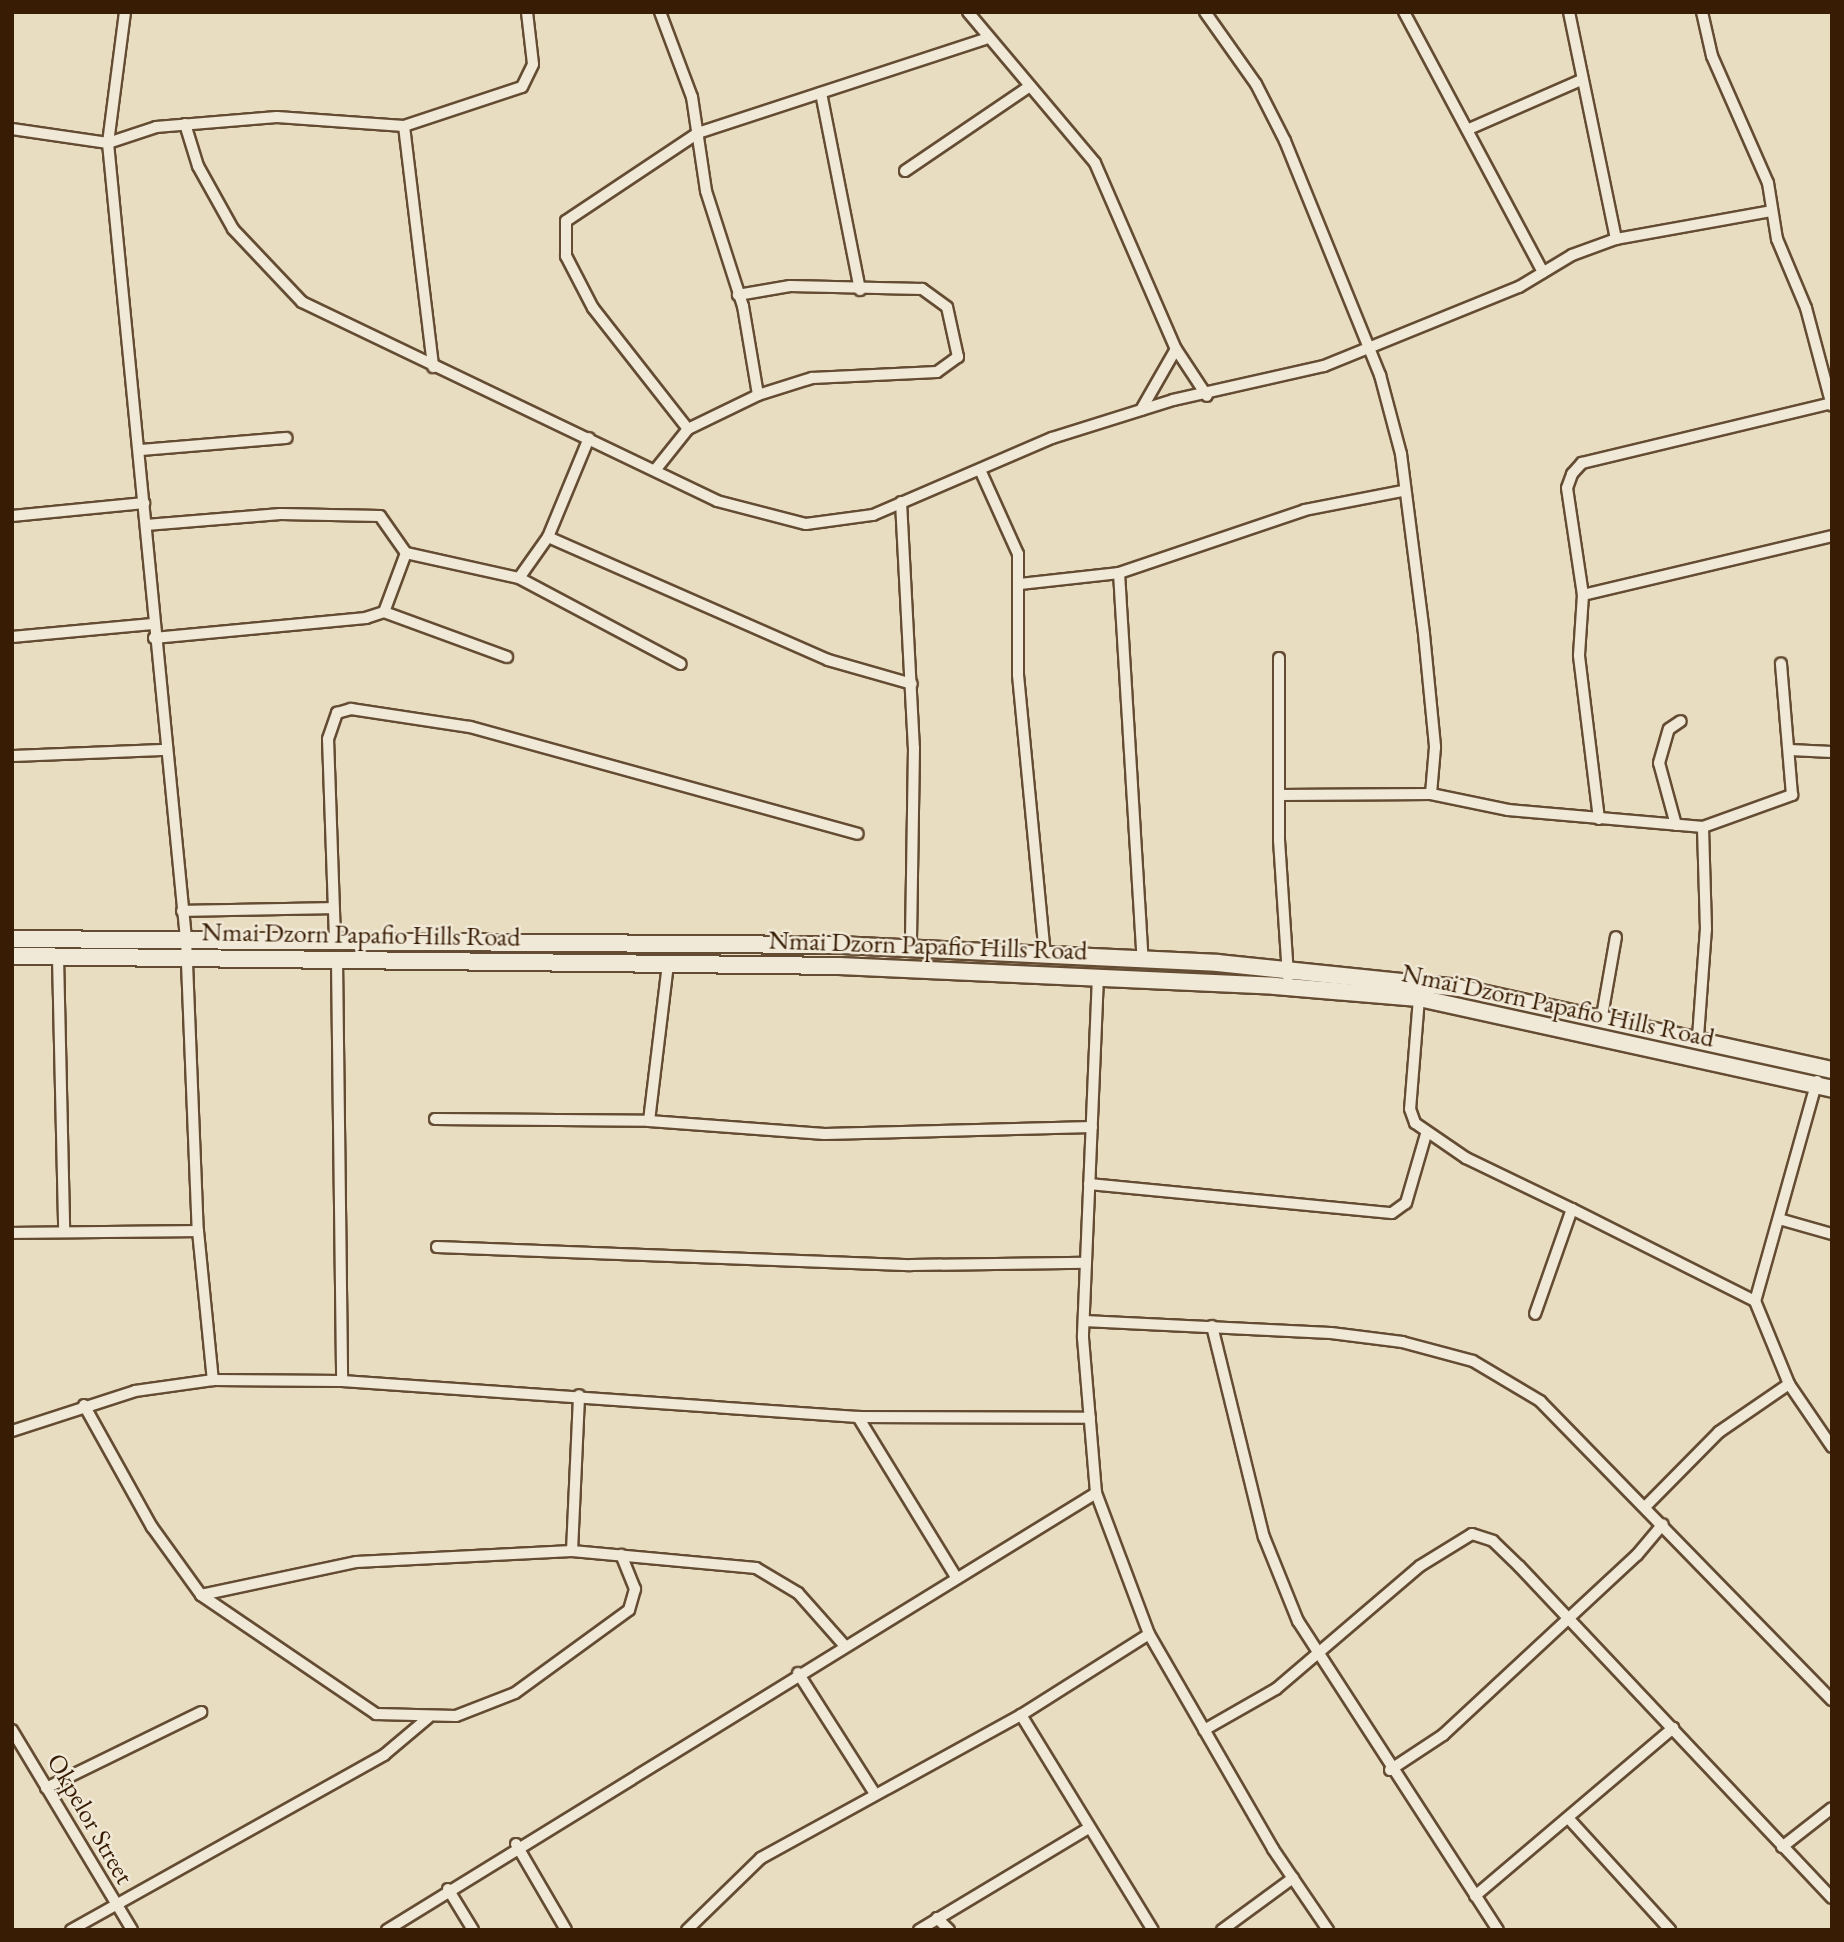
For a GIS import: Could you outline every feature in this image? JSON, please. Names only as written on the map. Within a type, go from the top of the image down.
[{"type":"street","points":[[125,12],[108,143],[140,450],[163,750],[186,938],[198,1231],[213,1380]]},
{"type":"street","points":[[12,129],[108,143],[132,131],[277,117],[404,126],[522,87],[533,64],[527,12]]},
{"type":"street","points":[[660,12],[698,132],[706,191],[738,295],[758,395]]},
{"type":"street","points":[[968,12],[985,39],[1030,86],[1095,163],[1176,349],[1208,397]]},
{"type":"street","points":[[1205,12],[1256,84],[1317,209],[1401,454],[1403,491],[1435,747],[1431,794]]},
{"type":"street","points":[[1404,12],[1543,272]]},
{"type":"street","points":[[1569,12],[1579,81],[1616,239]]},
{"type":"street","points":[[1599,819],[1579,656],[1583,595],[1567,488],[1582,463],[1831,404],[1744,118],[1712,56],[1702,12]]},
{"type":"street","points":[[688,429],[593,308],[566,256],[562,234],[581,208],[698,132],[985,39]]},
{"type":"street","points":[[1469,130],[1579,81]]},
{"type":"street","points":[[905,171],[1030,86]]},
{"type":"street","points":[[821,93],[860,290]]},
{"type":"street","points":[[185,124],[214,199],[277,281],[302,302],[433,367],[656,469],[717,501],[806,524],[873,515],[981,472],[1052,439],[1141,411],[1208,397],[1367,349],[1616,239],[1773,211]]},
{"type":"street","points":[[404,126],[433,367]]},
{"type":"street","points":[[656,469],[688,429],[758,395],[812,378],[937,372],[958,357],[947,307],[936,295],[790,286],[738,295]]},
{"type":"street","points":[[1141,411],[1176,349]]},
{"type":"street","points":[[140,450],[287,438]]},
{"type":"street","points":[[519,578],[548,537],[589,438]]},
{"type":"street","points":[[981,472],[1011,531],[1020,584],[1018,675],[1045,956]]},
{"type":"street","points":[[1020,584],[1119,573],[1305,510],[1403,491]]},
{"type":"street","points":[[901,502],[912,684],[911,950]]},
{"type":"street","points":[[12,516],[144,503]]},
{"type":"street","points":[[146,525],[294,513],[380,516],[405,553],[519,578],[681,664]]},
{"type":"street","points":[[1583,595],[1832,536]]},
{"type":"street","points":[[548,537],[828,660],[912,684]]},
{"type":"street","points":[[384,612],[405,553]]},
{"type":"street","points":[[1119,573],[1143,960]]},
{"type":"street","points":[[154,638],[313,627],[384,612],[507,657]]},
{"type":"street","points":[[12,637],[152,624]]},
{"type":"street","points":[[1279,658],[1280,795],[1288,987]]},
{"type":"street","points":[[1280,795],[1431,794],[1599,819],[1703,827],[1785,802],[1794,783],[1781,663]]},
{"type":"street","points":[[335,939],[328,739],[337,713],[351,709],[470,727],[858,834]]},
{"type":"street","points":[[1676,825],[1659,763],[1669,729],[1681,720]]},
{"type":"street","points":[[12,755],[163,750]]},
{"type":"street","points":[[1790,750],[1832,752]]},
{"type":"street","points":[[1698,1037],[1706,929],[1703,827]]},
{"type":"street","points":[[182,911],[333,908]]},
{"type":"street","points":[[1602,1016],[1616,937]]},
{"type":"street","name":"Nmai Dzorn Papafio Hills Road","points":[[12,939],[335,939],[911,950],[1288,969],[1459,988],[1698,1037],[1826,1069]]},
{"type":"street","name":"Nmai Dzorn Papafio Hills Road","points":[[12,956],[668,964],[1098,976],[1288,987],[1419,998],[1824,1087]]},
{"type":"street","points":[[58,957],[64,1229]]},
{"type":"street","points":[[337,960],[342,1381]]},
{"type":"street","points":[[649,1121],[668,964]]},
{"type":"street","points":[[1098,976],[1084,1321],[1096,1493],[1149,1634],[1293,1878],[1328,1930]]},
{"type":"street","points":[[1419,998],[1410,1109],[1426,1134],[1755,1301]]},
{"type":"street","points":[[1826,1069],[1824,1087],[1779,1219],[1755,1301],[1789,1384],[1832,1447]]},
{"type":"street","points":[[435,1119],[649,1121],[825,1134],[1092,1127]]},
{"type":"street","points":[[1089,1184],[1392,1213],[1406,1203],[1426,1134]]},
{"type":"street","points":[[1535,1314],[1572,1209]]},
{"type":"street","points":[[1779,1219],[1832,1234]]},
{"type":"street","points":[[12,1233],[64,1229],[198,1231]]},
{"type":"street","points":[[437,1247],[911,1265],[1086,1263]]},
{"type":"street","points":[[1084,1321],[1212,1326],[1402,1342],[1473,1362],[1540,1401],[1646,1506],[1832,1700]]},
{"type":"street","points":[[1212,1326],[1264,1537],[1319,1657],[1390,1770],[1498,1930]]},
{"type":"street","points":[[12,1431],[85,1405],[213,1380],[342,1381],[579,1395],[858,1417],[1090,1418]]},
{"type":"street","points":[[1646,1506],[1719,1432],[1789,1384]]},
{"type":"street","points":[[572,1551],[579,1395]]},
{"type":"street","points":[[85,1405],[152,1527],[201,1595],[376,1714],[428,1718],[494,1704],[629,1610],[635,1589],[621,1555]]},
{"type":"street","points":[[858,1417],[957,1577]]},
{"type":"street","points":[[387,1930],[516,1844],[1096,1493]]},
{"type":"street","points":[[1390,1770],[1423,1752],[1569,1620],[1663,1524]]},
{"type":"street","points":[[1204,1730],[1319,1657],[1420,1566],[1472,1534],[1493,1541],[1832,1898]]},
{"type":"street","points":[[201,1595],[356,1562],[572,1551],[756,1568],[798,1593],[844,1645]]},
{"type":"street","points":[[687,1930],[761,1858],[1021,1715],[1149,1634]]},
{"type":"street","points":[[798,1673],[875,1794]]},
{"type":"street","points":[[46,1788],[201,1712]]},
{"type":"street","points":[[1021,1715],[1153,1930]]},
{"type":"street","points":[[71,1930],[384,1755],[428,1718]]},
{"type":"street","points":[[1475,1896],[1570,1820],[1673,1728]]},
{"type":"street","name":"Okpelor Street","points":[[12,1730],[115,1907],[132,1930]]},
{"type":"street","points":[[1782,1847],[1832,1808]]},
{"type":"street","points":[[1570,1820],[1670,1930]]},
{"type":"street","points":[[919,1930],[1089,1828]]},
{"type":"street","points":[[516,1844],[566,1930]]},
{"type":"street","points":[[1222,1930],[1293,1878]]},
{"type":"street","points":[[448,1889],[473,1930]]},
{"type":"street","points":[[937,1918],[949,1930]]}]
